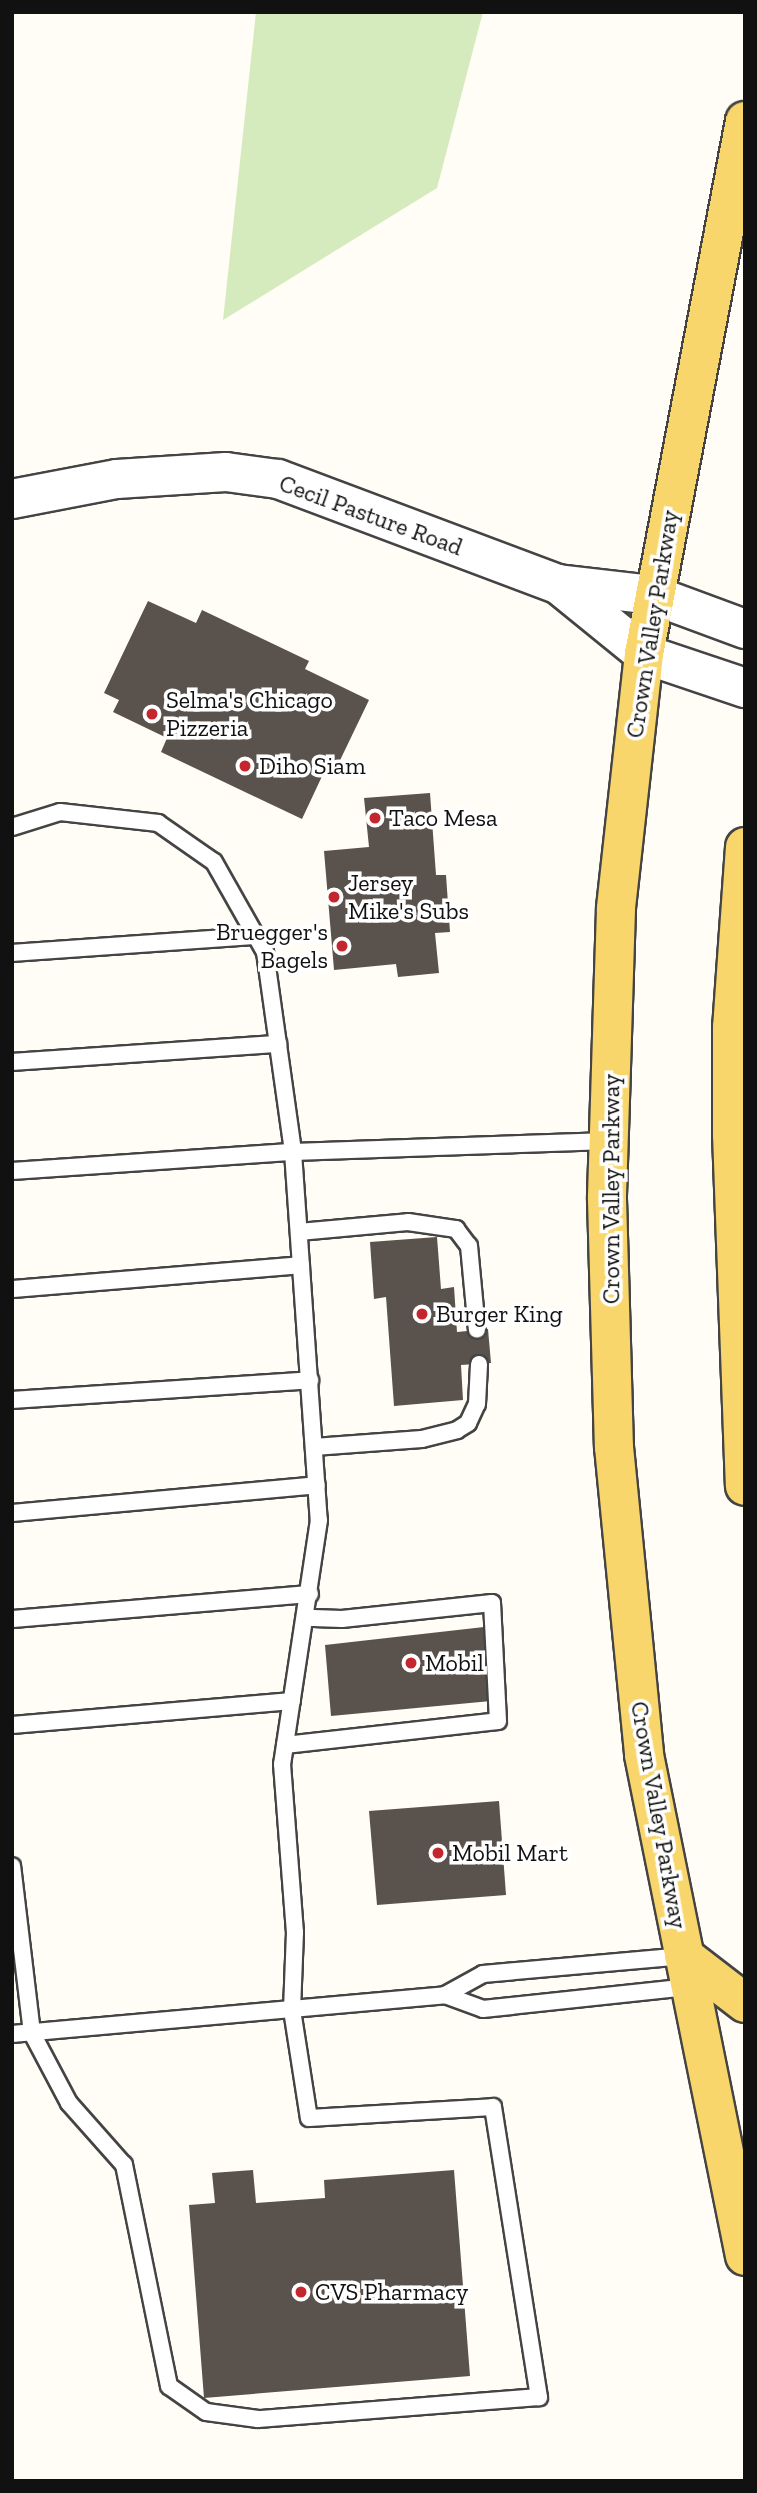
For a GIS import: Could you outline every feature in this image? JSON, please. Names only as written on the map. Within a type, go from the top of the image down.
[{"type":"main road","name":"Crown Valley Parkway","points":[[745,121],[653,595],[644,654],[616,909],[609,1141],[615,1461],[644,1755],[745,2256]]},
{"type":"main road","points":[[745,848],[732,1027],[732,1134],[745,1486]]},
{"type":"main road","points":[[687,1972],[745,2004]]},
{"type":"street","name":"Cecil Pasture Road","points":[[12,499],[117,479],[226,472],[278,479],[558,584],[653,595],[745,629]]},
{"type":"street","name":"Cecil Pasture Road","points":[[558,584],[644,654],[745,688]]},
{"type":"lane","points":[[12,827],[60,813],[158,823],[214,862],[265,952],[293,1152],[319,1520],[310,1594],[282,1764],[295,1932],[292,2010],[309,2118],[493,2107],[539,2397],[258,2419],[206,2412],[169,2386],[124,2165],[69,2103],[32,2033],[12,1866]]},
{"type":"lane","points":[[12,953],[256,936]]},
{"type":"lane","points":[[12,1062],[278,1044]]},
{"type":"lane","points":[[12,1171],[293,1152],[609,1141]]},
{"type":"lane","points":[[299,1232],[408,1222],[456,1229],[469,1246],[477,1330]]},
{"type":"lane","points":[[12,1289],[301,1265]]},
{"type":"lane","points":[[314,1447],[422,1439],[468,1423],[477,1405],[479,1364]]},
{"type":"lane","points":[[12,1401],[310,1380]]},
{"type":"lane","points":[[12,1513],[317,1485]]},
{"type":"lane","points":[[12,1619],[310,1594]]},
{"type":"lane","points":[[285,1745],[498,1721],[492,1603],[342,1619],[306,1618]]},
{"type":"lane","points":[[12,1725],[292,1701]]},
{"type":"lane","points":[[12,2034],[444,1995],[483,1974],[687,1972]]},
{"type":"lane","points":[[444,1995],[483,2009],[687,1972]]},
{"type":"green space","points":[[256,12],[483,12],[437,188],[223,320]]},
{"type":"building","points":[[148,601],[196,623],[202,610],[309,661],[305,669],[369,700],[332,777],[324,772],[302,819],[161,752],[167,738],[113,712],[119,700],[104,693]]},
{"type":"building","points":[[430,793],[436,875],[446,875],[450,932],[435,933],[439,973],[398,977],[396,964],[334,970],[324,851],[369,847],[364,798]]},
{"type":"building","name":"Burger King","points":[[437,1237],[441,1289],[454,1287],[457,1332],[488,1329],[491,1363],[461,1365],[463,1400],[394,1406],[386,1297],[374,1299],[370,1242]]},
{"type":"building","points":[[484,1627],[491,1701],[331,1716],[325,1645]]},
{"type":"building","name":"Mobil Mart","points":[[499,1801],[506,1895],[377,1905],[369,1811]]},
{"type":"building","name":"CVS Pharmacy","points":[[253,2170],[256,2203],[325,2198],[324,2180],[454,2170],[470,2376],[204,2398],[189,2205],[215,2203],[212,2173]]},
{"type":"place","name":"Selma's Chicago Pizzeria","points":[[152,714]]},
{"type":"place","name":"Diho Siam","points":[[245,766]]},
{"type":"place","name":"Taco Mesa","points":[[375,818]]},
{"type":"place","name":"Jersey Mike's Subs","points":[[334,897]]},
{"type":"place","name":"Bruegger's Bagels","points":[[342,946]]},
{"type":"place","name":"Burger King","points":[[422,1314]]},
{"type":"place","name":"Mobil","points":[[411,1663]]},
{"type":"place","name":"Mobil Mart","points":[[438,1853]]},
{"type":"place","name":"CVS Pharmacy","points":[[301,2292]]}]
